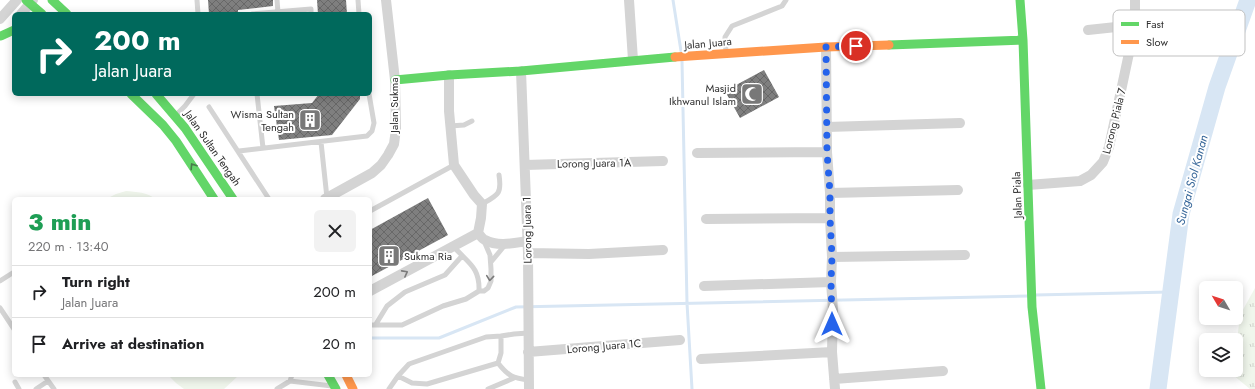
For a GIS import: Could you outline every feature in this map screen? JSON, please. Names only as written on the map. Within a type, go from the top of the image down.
[{"type":"street","points":[[0,20],[17,0]]},
{"type":"street","points":[[52,0],[65,12]]},
{"type":"street","points":[[64,0],[70,12]]},
{"type":"street","name":"Jalan Sukma","points":[[330,197],[372,173],[381,165],[394,144],[396,129],[395,80],[386,0]]},
{"type":"street","points":[[629,0],[633,60]]},
{"type":"street","name":"Jalan Piala","points":[[1020,0],[1023,40],[1032,307],[1041,389]]},
{"type":"street","points":[[22,12],[30,1],[40,12]]},
{"type":"street","points":[[1,37],[12,24]]},
{"type":"street","points":[[1088,30],[1113,27]]},
{"type":"street","points":[[1,37],[12,31]]},
{"type":"street","name":"Jalan Juara","points":[[395,80],[449,75],[521,72],[633,60],[726,53],[826,47],[1023,40]]},
{"type":"street","points":[[826,47],[827,152],[832,257],[832,352],[834,384],[943,371]]},
{"type":"street","name":"Lorong Piala 7","points":[[1028,185],[1080,181],[1091,175],[1103,162],[1110,140],[1128,56]]},
{"type":"street","name":"Lorong Juara 1","points":[[521,72],[528,253],[528,385]]},
{"type":"street","points":[[449,75],[450,126],[454,165],[474,195],[482,204],[481,237]]},
{"type":"street","points":[[133,96],[163,125],[176,141],[213,197]]},
{"type":"street","name":"Jalan Sultan Tengah","points":[[158,96],[189,133],[232,197]]},
{"type":"street","points":[[827,127],[960,123]]},
{"type":"street","points":[[697,153],[827,152]]},
{"type":"street","name":"Lorong Juara 1A","points":[[525,165],[663,161]]},
{"type":"street","points":[[830,193],[958,190]]},
{"type":"street","points":[[706,219],[830,218]]},
{"type":"street","points":[[372,290],[454,247],[481,237],[506,244],[527,241]]},
{"type":"street","points":[[528,253],[589,254],[663,250]]},
{"type":"street","points":[[832,257],[965,255]]},
{"type":"street","points":[[704,286],[832,287]]},
{"type":"street","name":"Lorong Juara 1C","points":[[528,352],[680,340]]},
{"type":"street","points":[[701,359],[832,352]]},
{"type":"street","points":[[329,377],[336,388]]},
{"type":"street","points":[[347,377],[354,389]]},
{"type":"lane","points":[[197,0],[198,12]]},
{"type":"lane","points":[[277,0],[278,12],[311,9],[311,12]]},
{"type":"lane","points":[[358,0],[359,12]]},
{"type":"lane","points":[[726,53],[726,36],[732,26],[782,6],[786,0]]},
{"type":"lane","points":[[175,115],[185,106],[192,96]]},
{"type":"lane","points":[[257,96],[263,148]]},
{"type":"lane","points":[[239,151],[367,136],[372,131],[374,122],[370,96]]},
{"type":"lane","points":[[209,107],[268,197]]},
{"type":"lane","points":[[450,126],[464,125],[472,121]]},
{"type":"lane","points":[[321,142],[326,197]]},
{"type":"lane","points":[[372,210],[454,165]]},
{"type":"lane","points":[[482,204],[497,196],[501,188],[499,175]]},
{"type":"lane","points":[[373,324],[402,325],[443,306],[466,299],[479,291],[484,291],[488,288],[491,281],[490,255],[481,237]]},
{"type":"lane","points":[[490,262],[506,244]]},
{"type":"lane","points":[[454,247],[476,271],[479,281],[479,291]]},
{"type":"lane","points":[[373,324],[387,306],[404,292],[445,275],[462,256]]},
{"type":"lane","points":[[0,281],[12,273]]},
{"type":"lane","points":[[0,308],[12,326]]},
{"type":"lane","points":[[389,389],[409,364],[486,338],[528,333]]},
{"type":"lane","points":[[498,363],[501,353],[501,336]]},
{"type":"lane","points":[[398,376],[412,383],[427,384],[498,363]]},
{"type":"lane","points":[[498,363],[505,372],[528,385]]},
{"type":"lane","points":[[45,377],[54,389]]},
{"type":"lane","points":[[277,389],[290,381],[291,377]]},
{"type":"lane","points":[[488,389],[514,378]]},
{"type":"lane","points":[[36,389],[48,381]]},
{"type":"lane","points":[[290,381],[336,388]]},
{"type":"lane","points":[[15,382],[20,389]]},
{"type":"green space","points":[[126,191],[138,192],[152,197],[110,197]]},
{"type":"green space","points":[[1255,288],[1255,389],[1250,389],[1235,377],[1243,377],[1243,333],[1238,333],[1239,325],[1243,325],[1243,310]]},
{"type":"green space","points":[[170,377],[237,377],[224,389],[184,389]]},
{"type":"building","points":[[208,0],[273,0],[273,6],[238,10],[238,12],[209,12]]},
{"type":"building","points":[[317,0],[346,0],[347,12],[318,12]]},
{"type":"building","name":"Masjid Ikhwanul Islam","points":[[764,70],[779,97],[740,118],[725,91]]},
{"type":"building","name":"Wisma Sultan Tengah","points":[[317,96],[360,96],[360,99],[332,135],[279,140],[274,106],[312,103]]},
{"type":"building","name":"Sukma Ria","points":[[428,198],[448,235],[372,276],[372,229]]},
{"type":"waterway","points":[[673,0],[681,51]]},
{"type":"waterway","name":"Sungai Siol Kanan","points":[[1244,10],[1248,0]]},
{"type":"waterway","name":"Sungai Siol Kanan","points":[[1158,389],[1181,214],[1217,87],[1228,56]]},
{"type":"waterway","points":[[682,61],[687,303],[692,389]]},
{"type":"waterway","points":[[1035,295],[1170,292]]},
{"type":"waterway","points":[[372,338],[439,338],[516,307],[1028,296]]},
{"type":"traffic: fast","points":[[26,0],[40,12]]},
{"type":"traffic: fast","points":[[52,0],[65,12]]},
{"type":"traffic: fast","points":[[1020,0],[1023,40],[1032,307],[1041,389]]},
{"type":"traffic: fast","points":[[1,36],[12,31]]},
{"type":"traffic: fast","points":[[889,45],[1023,40]]},
{"type":"traffic: fast","points":[[395,80],[521,71],[675,57]]},
{"type":"traffic: fast","points":[[133,96],[163,125],[176,141],[213,197]]},
{"type":"traffic: fast","points":[[158,96],[185,128],[232,197]]},
{"type":"traffic: fast","points":[[329,377],[336,389]]},
{"type":"traffic: slow","points":[[675,57],[826,47],[889,45]]},
{"type":"traffic: slow","points":[[347,377],[353,389]]},
{"type":"place","name":"Masjid Ikhwanul Islam","points":[[752,94]]},
{"type":"place","name":"Wisma Sultan Tengah","points":[[310,120]]},
{"type":"place","name":"Sukma Ria","points":[[389,256]]},
{"type":"route","points":[[832,324],[832,257],[827,152],[826,47],[856,46]]}]
